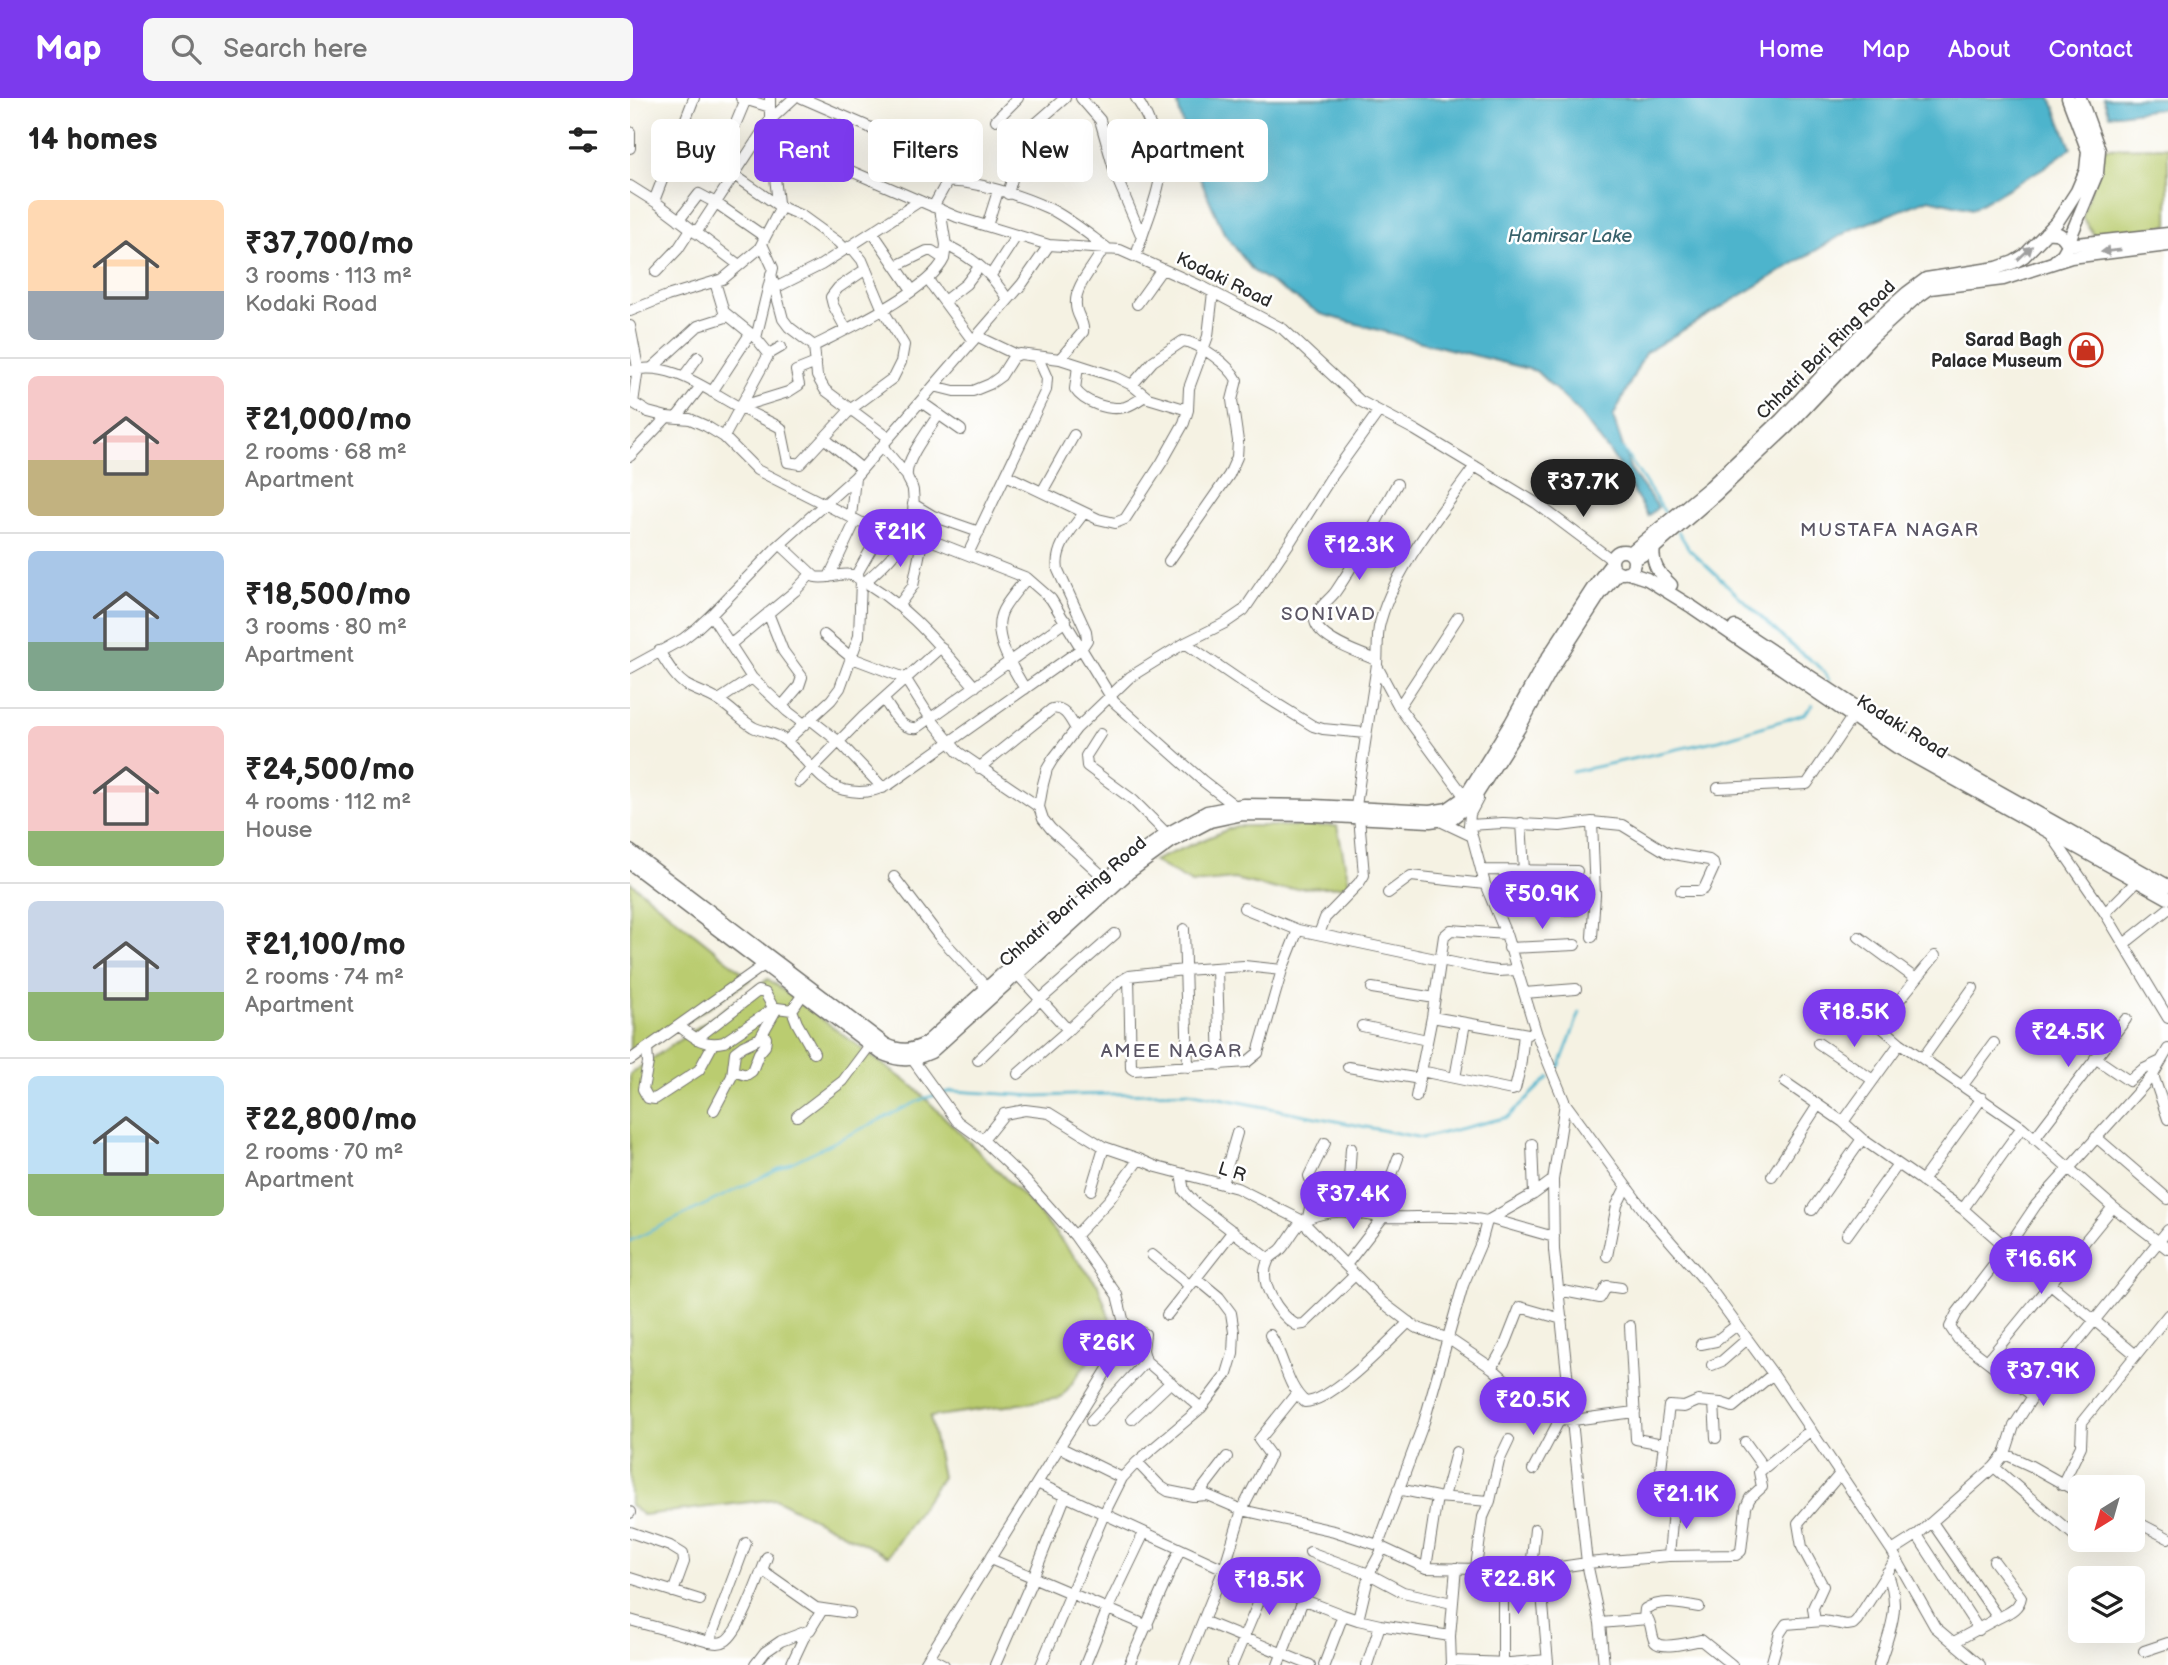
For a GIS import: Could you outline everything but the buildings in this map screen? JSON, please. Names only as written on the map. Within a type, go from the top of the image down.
[{"type":"main road","name":"Chhatri Bari Ring Road","points":[[630,851],[886,1045],[896,1050],[911,1051],[925,1044],[1122,866],[1167,834],[1207,812],[1430,812],[1448,809],[1465,797],[1543,665],[1593,588],[1710,487],[1781,421],[1862,333],[1907,293],[1926,279],[1997,268],[2014,262],[2024,256],[2057,222],[2077,191],[2086,170],[2088,151],[2068,98]]},
{"type":"main road","points":[[2050,263],[2063,254],[2068,245],[2097,173],[2099,150],[2080,98]]},
{"type":"main road","points":[[2046,233],[2064,236],[2068,245]]},
{"type":"main road","points":[[2068,245],[2168,234]]},
{"type":"main road","name":"Chhatri Bari Ring Road","points":[[1358,812],[1430,821],[1452,818],[1471,803],[1551,670],[1623,562],[1654,548],[1717,494],[1787,427],[1869,340],[1930,288],[2003,279],[2071,257],[2168,245]]},
{"type":"main road","name":"Kodaki Road","points":[[1654,548],[1656,568],[1671,585]]},
{"type":"main road","name":"Kodaki Road","points":[[1623,562],[1671,585],[1903,737],[2168,886]]},
{"type":"main road","name":"Kodaki Road","points":[[1623,562],[1897,747],[2168,898]]},
{"type":"main road","name":"Chhatri Bari Ring Road","points":[[913,1060],[930,1052],[1128,873],[1172,841],[1210,821],[1240,810]]},
{"type":"main road","points":[[630,863],[881,1053],[894,1059],[913,1060]]},
{"type":"street","points":[[654,201],[694,98]]},
{"type":"street","points":[[771,119],[794,98]]},
{"type":"street","points":[[803,98],[868,127]]},
{"type":"street","points":[[996,120],[1018,98]]},
{"type":"street","points":[[987,226],[1021,146],[1033,126],[1065,98]]},
{"type":"street","points":[[1081,98],[1100,120],[1116,176],[1141,234]]},
{"type":"street","points":[[1136,98],[1153,133],[1160,179],[1136,257]]},
{"type":"street","points":[[736,119],[743,99],[770,102]]},
{"type":"street","points":[[630,132],[630,148]]},
{"type":"street","points":[[740,166],[754,144]]},
{"type":"street","name":"Kodaki Road","points":[[854,172],[936,208],[1017,236],[1049,245],[1120,250],[1213,292],[1283,329],[1360,401],[1536,503],[1623,562]]},
{"type":"street","points":[[634,369],[652,368],[684,376],[781,428],[788,462],[800,464],[851,409],[893,378],[901,362],[904,345],[883,310],[862,260],[853,249],[845,249],[802,216],[779,206],[740,179]]},
{"type":"street","points":[[656,272],[716,203],[730,182]]},
{"type":"street","points":[[630,311],[667,296],[723,279],[759,249],[779,211],[776,182]]},
{"type":"street","points":[[814,346],[883,310],[928,280],[939,269],[944,259],[946,244],[936,208],[947,182]]},
{"type":"street","points":[[966,182],[1048,208],[1082,229],[1106,249],[1076,296],[1083,332],[1060,359]]},
{"type":"street","points":[[630,186],[739,265]]},
{"type":"street","points":[[679,220],[699,194],[716,203],[763,241],[773,268],[753,336],[712,392]]},
{"type":"street","points":[[775,288],[821,265],[920,201]]},
{"type":"street","points":[[873,233],[912,290]]},
{"type":"street","points":[[991,275],[1017,236]]},
{"type":"street","points":[[946,244],[971,257],[991,275],[1008,300]]},
{"type":"street","points":[[630,668],[683,639],[711,615],[780,544],[855,477],[1008,300],[1049,245]]},
{"type":"street","points":[[896,266],[927,251],[932,251],[944,259]]},
{"type":"street","points":[[944,301],[966,284],[979,267]]},
{"type":"street","points":[[846,329],[831,297],[838,288],[866,269]]},
{"type":"street","points":[[1137,304],[1162,269]]},
{"type":"street","points":[[771,274],[783,319],[814,346],[817,376],[825,390],[851,409],[886,442],[914,489],[910,532],[882,567],[860,580]]},
{"type":"street","points":[[928,280],[975,338],[1017,355],[1060,359],[1132,385],[1157,402],[1188,410]]},
{"type":"street","points":[[715,282],[724,312],[753,336],[769,354]]},
{"type":"street","points":[[1006,475],[1098,519],[1115,523],[1125,519],[1178,434],[1188,410],[1189,388],[1208,336],[1213,292]]},
{"type":"street","points":[[652,368],[698,326],[729,316]]},
{"type":"street","points":[[630,326],[634,369],[631,402],[648,412],[690,419],[724,437],[757,470],[868,526],[910,532],[1027,578],[1051,599],[1110,697],[1203,781],[1240,810]]},
{"type":"street","points":[[1132,385],[1153,361],[1180,342],[1186,341],[1205,349],[1232,372],[1237,380],[1232,400],[1238,441],[1237,457],[1229,475],[1169,561]]},
{"type":"street","points":[[724,437],[769,354],[781,347]]},
{"type":"street","points":[[934,386],[954,391],[973,391],[1001,376],[1017,355]]},
{"type":"street","points":[[684,376],[698,357]]},
{"type":"street","points":[[968,554],[1046,390],[1047,378],[1038,358]]},
{"type":"street","points":[[739,407],[788,392],[799,385],[796,371],[816,363]]},
{"type":"street","points":[[1078,366],[1074,389],[1086,400],[1102,406],[1123,407],[1145,396]]},
{"type":"street","points":[[630,456],[701,386]]},
{"type":"street","points":[[921,402],[961,430]]},
{"type":"street","points":[[1107,880],[1042,819],[1039,807],[1047,769],[1061,746],[1076,729],[1130,677],[1244,610],[1330,479],[1379,411]]},
{"type":"street","points":[[907,476],[913,452],[939,414]]},
{"type":"street","points":[[1042,492],[1074,435]]},
{"type":"street","points":[[824,438],[862,468]]},
{"type":"street","points":[[1319,934],[1325,918],[1364,875],[1358,812],[1379,627],[1403,570],[1475,466]]},
{"type":"street","points":[[829,577],[853,519],[855,477]]},
{"type":"street","points":[[1397,484],[1337,589],[1317,613],[1316,625],[1325,635],[1377,663],[1399,707],[1465,797]]},
{"type":"street","points":[[913,504],[933,516],[979,532]]},
{"type":"street","points":[[659,651],[682,682],[719,700],[757,729],[775,734],[786,741],[812,769],[843,789],[870,792],[883,788],[1082,649],[1087,640],[1086,631],[1057,564],[1060,549],[1084,513]]},
{"type":"street","points":[[786,741],[831,700],[840,688],[852,658],[861,623],[860,580],[882,530]]},
{"type":"street","points":[[898,606],[913,586],[923,537]]},
{"type":"street","points":[[780,544],[811,574],[820,578],[843,573],[860,580],[898,606],[941,647],[975,687]]},
{"type":"street","points":[[731,645],[811,574]]},
{"type":"street","points":[[1025,689],[1009,662],[1002,642],[1000,620],[1003,611],[1027,578]]},
{"type":"street","points":[[768,613],[783,651],[802,677],[799,686],[782,706]]},
{"type":"street","points":[[711,615],[752,678],[782,706],[838,741],[883,788]]},
{"type":"street","points":[[1399,707],[1458,617]]},
{"type":"street","points":[[884,700],[906,728],[917,728],[1066,621]]},
{"type":"street","points":[[824,635],[852,658],[905,678],[931,719],[958,752],[1039,807]]},
{"type":"street","points":[[1185,643],[1313,726],[1365,733]]},
{"type":"street","points":[[799,782],[863,717],[941,647]]},
{"type":"street","points":[[719,700],[752,678]]},
{"type":"street","points":[[979,768],[1052,709],[1064,711],[1076,729]]},
{"type":"street","points":[[1718,788],[1807,784],[1852,717]]},
{"type":"street","points":[[1100,734],[1086,756],[1087,766],[1133,800],[1167,834]]},
{"type":"street","points":[[1489,776],[1471,814],[1471,831],[1485,884],[1506,934],[1537,1035],[1565,1103],[1645,1212],[1704,1280],[1773,1374],[1894,1555],[1935,1626],[1975,1664]]},
{"type":"street","points":[[1438,820],[1471,831],[1521,823],[1560,826],[1592,822],[1622,825],[1668,853],[1713,863],[1714,867],[1704,889],[1681,891]]},
{"type":"street","points":[[1592,822],[1595,895],[1592,937]]},
{"type":"street","points":[[1521,823],[1524,870]]},
{"type":"street","points":[[2050,832],[2105,913],[2168,1018]]},
{"type":"street","points":[[1481,870],[1577,871]]},
{"type":"street","points":[[1388,893],[1411,876],[1485,884]]},
{"type":"street","points":[[894,877],[939,936],[988,988]]},
{"type":"street","points":[[2105,913],[2137,881]]},
{"type":"street","points":[[1244,908],[1298,930],[1491,970],[1516,970]]},
{"type":"street","points":[[2124,944],[2168,909]]},
{"type":"street","points":[[1496,910],[1577,910]]},
{"type":"street","points":[[1184,929],[1188,1066]]},
{"type":"street","points":[[1129,976],[1131,1068],[1136,1071],[1247,1062],[1258,1053],[1282,970],[1298,930]]},
{"type":"street","points":[[1416,1097],[1447,932],[1451,930],[1506,934]]},
{"type":"street","points":[[978,1059],[1115,934]]},
{"type":"street","points":[[1859,937],[1916,979]]},
{"type":"street","points":[[1509,948],[1575,945]]},
{"type":"street","points":[[1879,1025],[1935,956]]},
{"type":"street","points":[[630,1060],[764,965]]},
{"type":"street","points":[[1018,1074],[1119,982],[1129,976],[1244,966],[1282,970]]},
{"type":"street","points":[[1217,969],[1220,1065]]},
{"type":"street","points":[[1017,974],[1068,1030]]},
{"type":"street","points":[[1372,988],[1435,998]]},
{"type":"street","points":[[1923,1058],[1973,988]]},
{"type":"street","points":[[1524,993],[1576,989]]},
{"type":"street","points":[[696,1039],[755,993],[761,991],[769,997],[775,1009]]},
{"type":"street","points":[[792,1010],[803,994]]},
{"type":"street","points":[[721,996],[733,1011]]},
{"type":"street","points":[[1841,1000],[2022,1127],[2113,1208],[2168,1250]]},
{"type":"street","points":[[679,1026],[696,1039],[713,1044],[724,1042],[775,1009],[792,1010]]},
{"type":"street","points":[[714,1110],[733,1071],[733,1060],[738,1049],[754,1043],[764,1034],[775,1009]]},
{"type":"street","points":[[792,1010],[814,1054]]},
{"type":"street","points":[[1432,1017],[1537,1035]]},
{"type":"street","points":[[2034,1139],[2126,1019]]},
{"type":"street","points":[[1455,1078],[1465,1023]]},
{"type":"street","points":[[1362,1026],[1427,1040]]},
{"type":"street","points":[[733,1071],[746,1075],[752,1071],[766,1042],[764,1034]]},
{"type":"street","points":[[1348,1067],[1455,1078],[1512,1090],[1515,1089],[1520,1068],[1524,1034]]},
{"type":"street","points":[[1818,1043],[1873,1080]]},
{"type":"street","points":[[1843,1122],[1900,1043]]},
{"type":"street","points":[[1963,1085],[1994,1043]]},
{"type":"street","points":[[647,1048],[648,1063],[643,1089],[648,1098],[655,1099],[699,1069],[713,1044]]},
{"type":"street","points":[[797,1116],[843,1081],[870,1045]]},
{"type":"street","points":[[2033,1395],[1958,1339],[1950,1328],[1957,1313],[2036,1205],[2152,1076],[2168,1049]]},
{"type":"street","points":[[2095,1058],[2129,1081],[2142,1070],[2161,1061]]},
{"type":"street","points":[[913,1060],[957,1121],[983,1140],[1026,1181],[1075,1236],[1117,1296],[1124,1323],[1117,1354],[926,1661],[944,1665]]},
{"type":"street","points":[[2152,1076],[2168,1119]]},
{"type":"street","points":[[1786,1082],[1963,1209],[2136,1355]]},
{"type":"street","points":[[1922,1181],[1982,1098]]},
{"type":"street","points":[[1565,1103],[1553,1180],[1554,1237],[1587,1563],[1600,1623],[1604,1665]]},
{"type":"street","points":[[1772,1176],[1818,1105]]},
{"type":"street","name":"L R","points":[[983,1140],[1004,1114],[1025,1110],[1049,1112],[1104,1147],[1157,1167],[1237,1188],[1305,1219],[1382,1302],[1415,1327],[1449,1339],[1492,1368],[1541,1411],[1560,1419],[1573,1420],[1635,1412]]},
{"type":"street","points":[[1963,1209],[2022,1127]]},
{"type":"street","points":[[1222,1184],[1237,1133]]},
{"type":"street","points":[[2096,1137],[2168,1199]]},
{"type":"street","points":[[1812,1210],[1862,1139]]},
{"type":"street","points":[[1325,1143],[1309,1176],[1314,1189],[1305,1219],[1281,1250],[1269,1259],[1265,1270],[1267,1284],[1274,1301],[1287,1320],[1296,1325],[1304,1324],[1355,1275]]},
{"type":"street","points":[[1532,1144],[1534,1194]]},
{"type":"street","points":[[1091,1190],[1104,1147]]},
{"type":"street","points":[[1347,1210],[1351,1148]]},
{"type":"street","points":[[1346,1265],[1381,1216],[1398,1158]]},
{"type":"street","points":[[1075,1236],[1109,1200],[1139,1159]]},
{"type":"street","points":[[1847,1235],[1898,1164]]},
{"type":"street","points":[[1181,1174],[1184,1191],[1194,1202],[1269,1259]]},
{"type":"street","points":[[1358,1620],[1369,1574],[1424,1422],[1463,1285],[1489,1220],[1553,1180]]},
{"type":"street","points":[[1607,1256],[1617,1205],[1626,1187]]},
{"type":"street","points":[[1988,1360],[2113,1208]]},
{"type":"street","points":[[1305,1219],[1347,1210],[1381,1216],[1471,1217],[1554,1237]]},
{"type":"street","points":[[1771,1665],[1778,1639],[1786,1624],[1815,1621],[1853,1624],[1857,1620],[1887,1572],[1894,1555],[1994,1467],[2005,1454],[2014,1426],[2033,1395],[2168,1230]]},
{"type":"street","points":[[1167,1315],[1233,1231]]},
{"type":"street","points":[[1041,1665],[1104,1514],[1122,1478],[1201,1408],[1227,1374],[1233,1354],[1231,1312],[1219,1297],[1152,1255]]},
{"type":"street","points":[[1558,1290],[1600,1298],[1606,1286],[1621,1288]]},
{"type":"street","points":[[1492,1368],[1505,1345],[1520,1307],[1562,1319]]},
{"type":"street","points":[[2062,1485],[2081,1446],[2082,1422],[2168,1315]]},
{"type":"street","points":[[1270,1335],[1279,1348],[1289,1382],[1296,1394],[1305,1402],[1311,1402],[1344,1382],[1409,1322]]},
{"type":"street","points":[[1124,1323],[1145,1335],[1143,1350],[1146,1361],[1201,1408]]},
{"type":"street","points":[[1702,1344],[1716,1341],[1737,1325]]},
{"type":"street","points":[[1630,1326],[1636,1439],[1663,1444]]},
{"type":"street","points":[[1712,1366],[1746,1340]]},
{"type":"street","points":[[1091,1421],[1146,1361]]},
{"type":"street","points":[[1669,1556],[1674,1498],[1662,1494],[1660,1480],[1669,1406],[1684,1407],[1698,1401],[1737,1406],[1773,1374]]},
{"type":"street","points":[[1132,1419],[1171,1382]]},
{"type":"street","points":[[1185,1665],[1224,1569],[1242,1510],[1270,1455],[1259,1440],[1296,1394]]},
{"type":"street","points":[[1714,1403],[1716,1438]]},
{"type":"street","points":[[1533,1470],[1560,1419]]},
{"type":"street","points":[[1137,1462],[1168,1491],[1207,1495],[1242,1510],[1334,1531],[1381,1547],[1426,1567],[1536,1570],[1669,1556],[1709,1557],[1740,1553],[1746,1507],[1750,1498],[1762,1487],[1759,1475],[1763,1467],[1811,1430]]},
{"type":"street","points":[[1476,1567],[1480,1528],[1490,1501],[1499,1461],[1509,1440]]},
{"type":"street","points":[[1745,1442],[1763,1467]]},
{"type":"street","points":[[1059,1447],[1122,1478]]},
{"type":"street","points":[[1426,1567],[1440,1497],[1456,1452]]},
{"type":"street","points":[[2005,1454],[2068,1488]]},
{"type":"street","points":[[1197,1496],[1227,1457]]},
{"type":"street","points":[[1994,1467],[2068,1530]]},
{"type":"street","points":[[1815,1621],[1813,1608],[1823,1586],[1802,1547],[1798,1523],[1840,1474]]},
{"type":"street","points":[[1037,1483],[1224,1569],[1343,1615],[1380,1625],[1450,1636]]},
{"type":"street","points":[[1398,1489],[1440,1497],[1490,1501]]},
{"type":"street","points":[[995,1665],[1065,1497]]},
{"type":"street","points":[[1932,1522],[1998,1618]]},
{"type":"street","points":[[2146,1527],[2168,1538]]},
{"type":"street","points":[[1456,1568],[1450,1636],[1451,1663],[1548,1662],[1536,1570],[1535,1529]]},
{"type":"street","points":[[630,1532],[670,1546],[683,1554],[684,1562],[673,1592]]},
{"type":"street","points":[[1085,1665],[1108,1608],[1144,1533]]},
{"type":"street","points":[[1917,1535],[1979,1630]]},
{"type":"street","points":[[709,1642],[746,1542]]},
{"type":"street","points":[[1129,1665],[1181,1549]]},
{"type":"street","points":[[1310,1552],[1369,1574],[1403,1592],[1452,1603]]},
{"type":"street","points":[[630,1620],[709,1642],[722,1643],[731,1636],[751,1598],[767,1558]]},
{"type":"street","points":[[990,1559],[1148,1626]]},
{"type":"street","points":[[1954,1642],[1979,1630],[2020,1603],[2021,1597],[1994,1561]]},
{"type":"street","points":[[1503,1568],[1503,1664]]},
{"type":"street","points":[[762,1570],[807,1604],[822,1610],[850,1613]]},
{"type":"street","points":[[1879,1665],[1895,1601],[1894,1589],[1887,1572]]},
{"type":"street","points":[[630,1578],[700,1600]]},
{"type":"street","points":[[1232,1665],[1266,1585]]},
{"type":"street","points":[[1278,1665],[1303,1600]]},
{"type":"street","points":[[1644,1619],[1645,1609],[1649,1606],[1672,1602],[1699,1607]]},
{"type":"street","points":[[791,1665],[806,1633],[822,1610]]},
{"type":"street","points":[[1324,1665],[1343,1615]]},
{"type":"street","points":[[1600,1623],[1648,1619],[1654,1641],[1662,1646],[1701,1640],[1732,1665]]},
{"type":"street","points":[[1203,1621],[1310,1665]]},
{"type":"street","points":[[1367,1665],[1380,1625]]},
{"type":"street","points":[[755,1665],[765,1652],[780,1642],[806,1633]]},
{"type":"street","points":[[2144,1651],[2168,1643]]},
{"type":"green space","points":[[2168,147],[2168,225],[2096,238],[2082,217],[2104,148]]},
{"type":"green space","points":[[1236,826],[1337,826],[1350,886],[1276,889],[1234,879],[1192,883],[1153,861]]},
{"type":"green space","points":[[630,882],[751,979],[630,1059]]},
{"type":"green space","points":[[768,979],[915,1088],[1032,1205],[1098,1285],[1113,1328],[1061,1398],[930,1417],[942,1477],[888,1556],[775,1499],[643,1515],[630,1505],[630,1074]]},
{"type":"water","name":"Hamirsar Lake","points":[[1176,98],[2051,98],[2071,148],[2043,168],[1972,209],[1929,199],[1850,230],[1645,353],[1613,417],[1631,471],[1658,507],[1648,516],[1614,458],[1576,409],[1536,371],[1321,314],[1253,271],[1224,233],[1202,182],[1268,182],[1268,119],[1182,119]]},
{"type":"water","points":[[2103,98],[2168,98],[2168,108],[2109,115]]},
{"type":"waterway","points":[[1623,449],[1668,517]]},
{"type":"waterway","points":[[1678,531],[1689,549],[1791,645],[1821,668],[1829,680]]},
{"type":"waterway","points":[[1572,772],[1719,740],[1804,714],[1813,705]]},
{"type":"waterway","points":[[1556,1069],[1560,1065],[1580,1012]]},
{"type":"waterway","points":[[630,1241],[925,1098],[952,1091],[1036,1096],[1189,1092],[1422,1138],[1508,1117],[1549,1077]]},
{"type":"place","name":"Sarad Bagh Palace Museum","points":[[2086,350]]},
{"type":"district","name":"MUSTAFA NAGAR","points":[[1890,530]]},
{"type":"district","name":"SONIVAD","points":[[1329,614]]},
{"type":"district","name":"AMEE NAGAR","points":[[1172,1051]]}]
